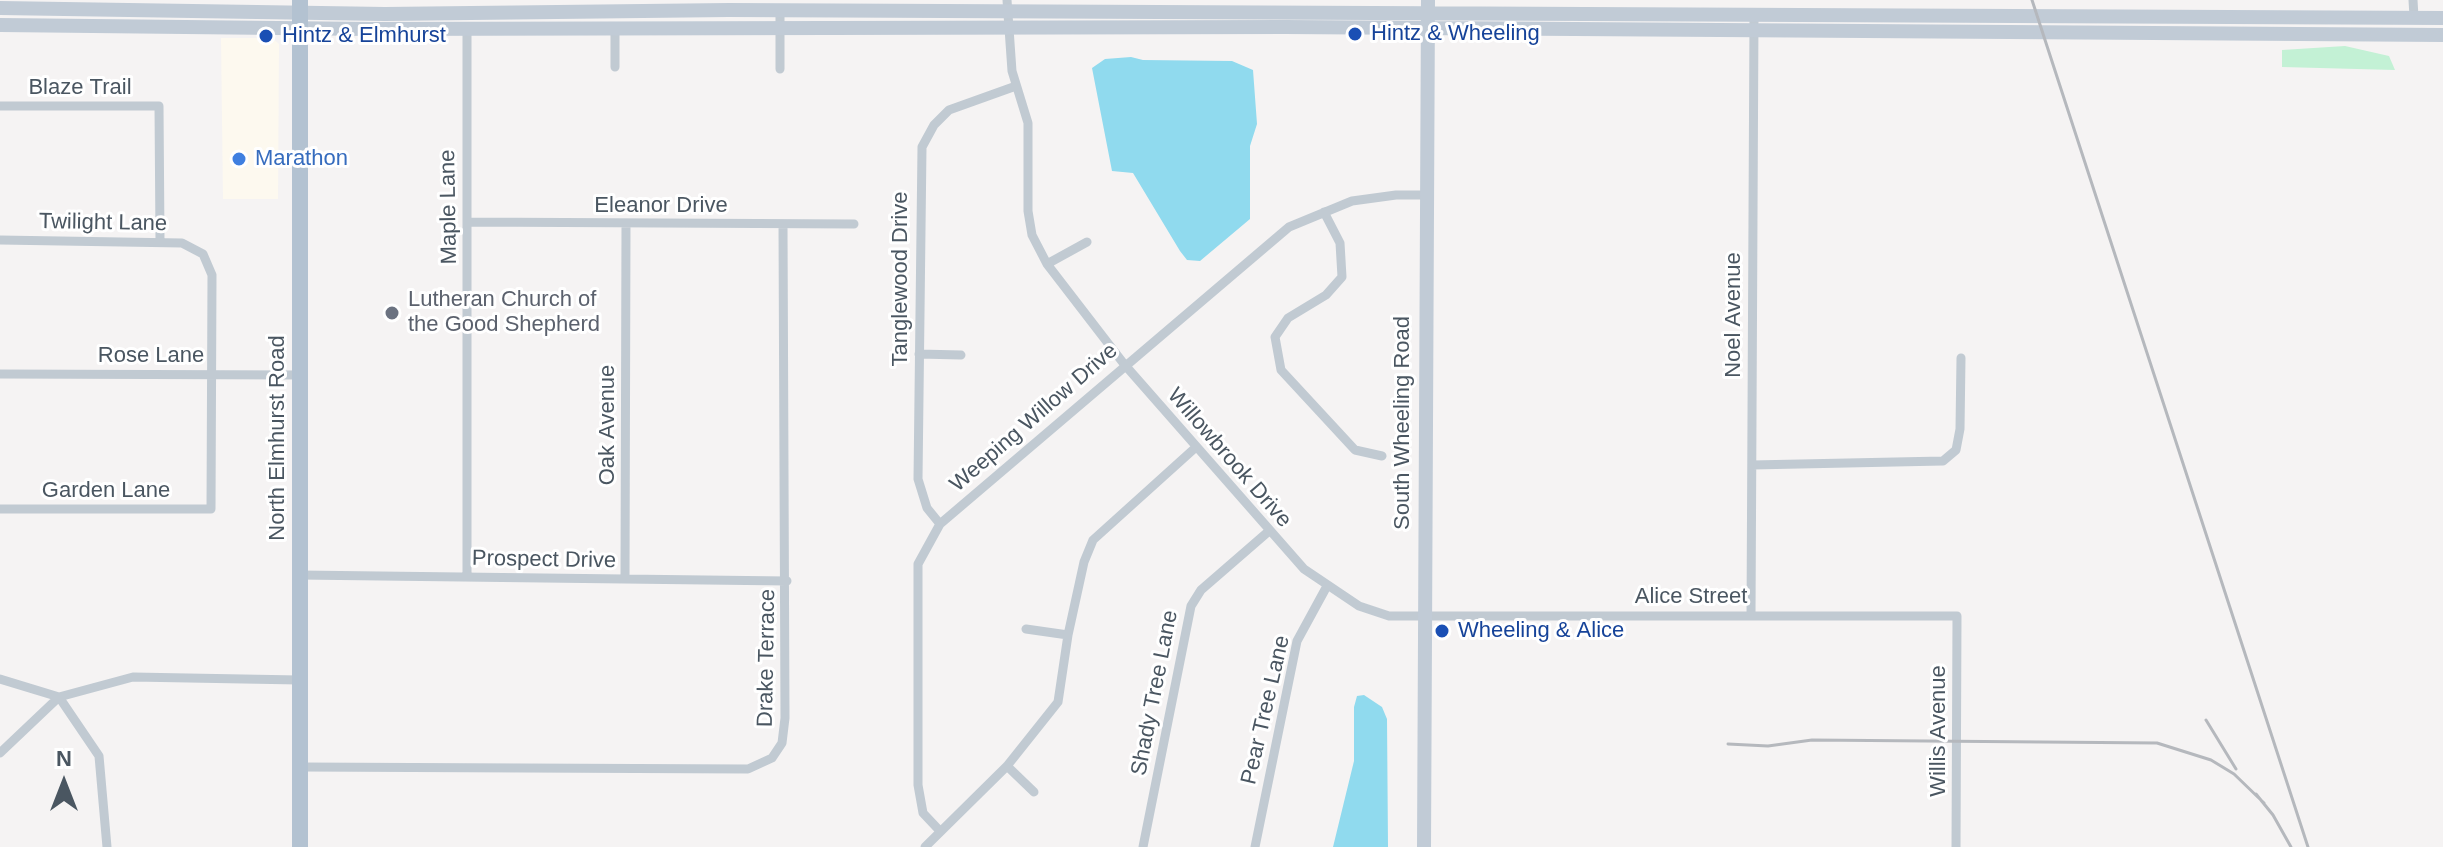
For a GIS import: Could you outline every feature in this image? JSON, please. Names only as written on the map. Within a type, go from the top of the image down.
[{"type":"main road","points":[[0,25],[300,14],[1007,6],[1428,6],[1754,15],[2443,18]]},
{"type":"main road","name":"South Wheeling Road","points":[[1424,847],[1428,6]]},
{"type":"main road","points":[[0,8],[300,14],[467,29],[1008,27],[2443,35]]},
{"type":"main road","name":"North Elmhurst Road","points":[[300,14],[300,847]]},
{"type":"street","points":[[2413,0],[2414,17]]},
{"type":"street","name":"Willowbrook Drive","points":[[1007,6],[1016,86],[1028,123],[1028,211],[1032,235],[1047,264],[1124,364],[1304,569],[1327,586],[1369,609],[1389,616],[1424,616]]},
{"type":"street","points":[[780,69],[780,28],[790,7]]},
{"type":"street","points":[[790,7],[796,28]]},
{"type":"street","name":"Noel Avenue","points":[[1751,615],[1754,15]]},
{"type":"street","points":[[615,28],[615,67]]},
{"type":"street","name":"Maple Lane","points":[[467,29],[467,577]]},
{"type":"street","name":"Tanglewood Drive","points":[[940,524],[927,508],[918,479],[922,147],[934,125],[949,110],[1016,86]]},
{"type":"street","name":"Blaze Trail","points":[[0,106],[159,106],[160,240]]},
{"type":"street","name":"Weeping Willow Drive","points":[[939,830],[923,813],[918,785],[918,564],[940,524],[1124,364],[1289,227],[1352,201],[1425,195]]},
{"type":"street","points":[[1324,212],[1340,243],[1342,277],[1326,295],[1288,318],[1275,337],[1281,370],[1355,450],[1382,456]]},
{"type":"street","name":"Eleanor Drive","points":[[467,222],[854,224]]},
{"type":"street","name":"Oak Avenue","points":[[625,579],[626,223]]},
{"type":"street","name":"Drake Terrace","points":[[300,767],[756,767],[772,758],[784,735],[787,581],[783,224]]},
{"type":"street","name":"Twilight Lane","points":[[0,240],[160,240],[182,243],[203,254],[212,275],[211,375]]},
{"type":"street","points":[[1047,264],[1087,242]]},
{"type":"street","points":[[919,354],[961,355]]},
{"type":"street","points":[[1752,465],[1943,461],[1956,450],[1960,429],[1961,358]]},
{"type":"street","name":"Rose Lane","points":[[0,374],[301,375]]},
{"type":"street","name":"Garden Lane","points":[[0,509],[211,509],[211,375]]},
{"type":"street","points":[[925,847],[1007,766],[1058,702],[1068,635],[1084,562],[1093,540],[1195,448]]},
{"type":"street","name":"Shady Tree Lane","points":[[1143,847],[1191,606],[1201,590],[1269,531]]},
{"type":"street","name":"Prospect Drive","points":[[299,575],[787,581]]},
{"type":"street","name":"Pear Tree Lane","points":[[1255,847],[1297,641],[1327,586]]},
{"type":"street","name":"Alice Street","points":[[1424,616],[1957,616]]},
{"type":"street","name":"Willis Avenue","points":[[1956,847],[1957,616]]},
{"type":"street","points":[[1026,629],[1068,635]]},
{"type":"street","points":[[0,753],[59,697],[133,677],[299,680]]},
{"type":"street","points":[[0,679],[59,697],[99,756],[107,847]]},
{"type":"street","points":[[1007,766],[1034,792]]},
{"type":"shaded area","points":[[221,38],[272,38],[279,44],[278,199],[223,199]]},
{"type":"green space","points":[[2345,46],[2389,56],[2395,70],[2282,67],[2282,50]]},
{"type":"water","points":[[1131,57],[1143,60],[1232,61],[1253,70],[1257,124],[1250,146],[1250,219],[1200,261],[1187,260],[1180,251],[1133,173],[1112,171],[1092,68],[1105,59]]},
{"type":"water","points":[[1364,695],[1382,707],[1387,719],[1388,847],[1333,847],[1354,761],[1354,707],[1357,696]]},
{"type":"railway","points":[[2032,0],[2308,847]]},
{"type":"railway","points":[[2206,720],[2236,769]]},
{"type":"railway","points":[[1728,744],[1768,746],[1812,740],[2157,743],[2211,760],[2234,774],[2264,803]]},
{"type":"railway","points":[[2256,794],[2273,815],[2291,847]]},
{"type":"place","name":"Hintz & Wheeling","points":[[1355,34]]},
{"type":"place","name":"Hintz & Elmhurst","points":[[266,36]]},
{"type":"place","name":"Marathon","points":[[239,159]]},
{"type":"place","name":"Lutheran Church of the Good Shepherd","points":[[392,313]]},
{"type":"place","name":"Wheeling & Alice","points":[[1442,631]]}]
